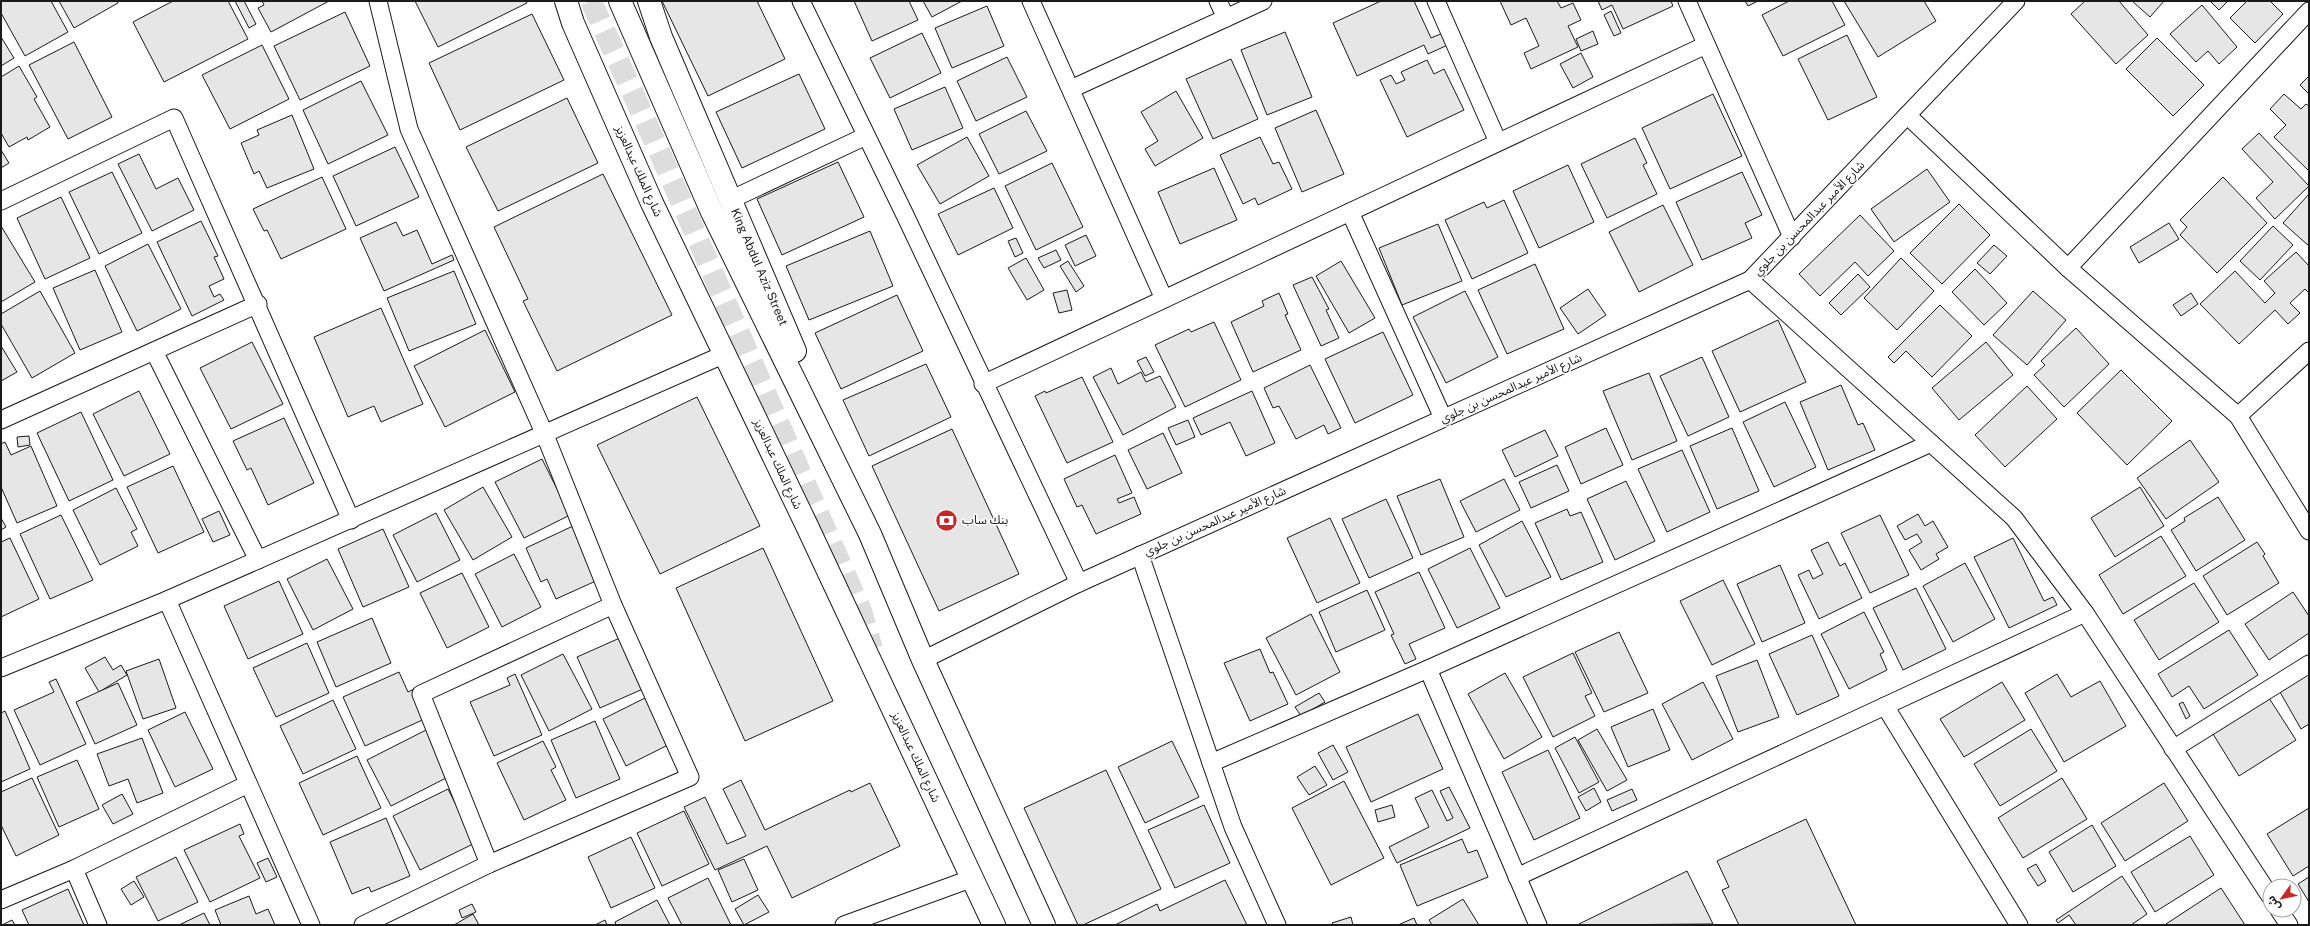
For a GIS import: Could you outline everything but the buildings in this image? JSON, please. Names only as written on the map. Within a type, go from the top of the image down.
[{"type":"street","points":[[363,925],[489,864],[690,777],[614,604],[545,435],[409,129],[378,1]]},
{"type":"street","name":"شارع الملك عبدالعزيز","points":[[566,1],[573,23],[652,202],[994,925]]},
{"type":"street","points":[[620,1],[712,212],[870,534],[923,660],[1044,925]]},
{"type":"street","name":"King Abdul Aziz Street","points":[[649,1],[661,37],[822,414],[870,534]]},
{"type":"street","points":[[801,1],[1079,582]]},
{"type":"street","points":[[1031,1],[1164,299]]},
{"type":"street","points":[[1218,1],[1226,18]]},
{"type":"street","points":[[1071,89],[1263,1]]},
{"type":"street","points":[[1436,1],[1498,142]]},
{"type":"street","points":[[1687,1],[1792,237]]},
{"type":"street","name":"شارع الأمير عبدالمحسن بن جلوي","points":[[923,660],[1079,582],[1750,280],[2012,2]]},
{"type":"street","points":[[2068,268],[2309,11]]},
{"type":"street","points":[[983,384],[1706,44]]},
{"type":"street","points":[[1907,115],[2068,268],[2238,416],[2309,531]]},
{"type":"street","points":[[1,201],[174,118],[258,304],[351,520]]},
{"type":"street","points":[[730,200],[866,136]]},
{"type":"street","points":[[1350,212],[1443,418]]},
{"type":"street","points":[[1750,280],[2014,518],[2085,614],[2262,884]]},
{"type":"street","points":[[1,420],[258,304]]},
{"type":"street","points":[[154,351],[258,560]]},
{"type":"street","points":[[2238,416],[2309,351]]},
{"type":"street","points":[[1,668],[167,600],[545,435],[725,354]]},
{"type":"street","points":[[1211,763],[1428,669],[1931,444]]},
{"type":"street","points":[[1140,555],[1232,827],[1277,925]]},
{"type":"street","points":[[167,600],[311,925]]},
{"type":"street","points":[[489,864],[421,694],[614,604]]},
{"type":"street","points":[[1517,877],[2085,614]]},
{"type":"street","points":[[2173,749],[2309,664]]},
{"type":"street","points":[[1428,669],[1538,925]]},
{"type":"street","points":[[1885,706],[2019,925]]},
{"type":"street","points":[[1,900],[74,869],[248,784]]},
{"type":"street","points":[[74,869],[98,925]]},
{"type":"street","points":[[844,925],[973,878]]},
{"type":"tunnel","points":[[591,1],[660,153],[861,611],[872,649]]},
{"type":"place","name":"بنك ساب","points":[[946,520]]}]
